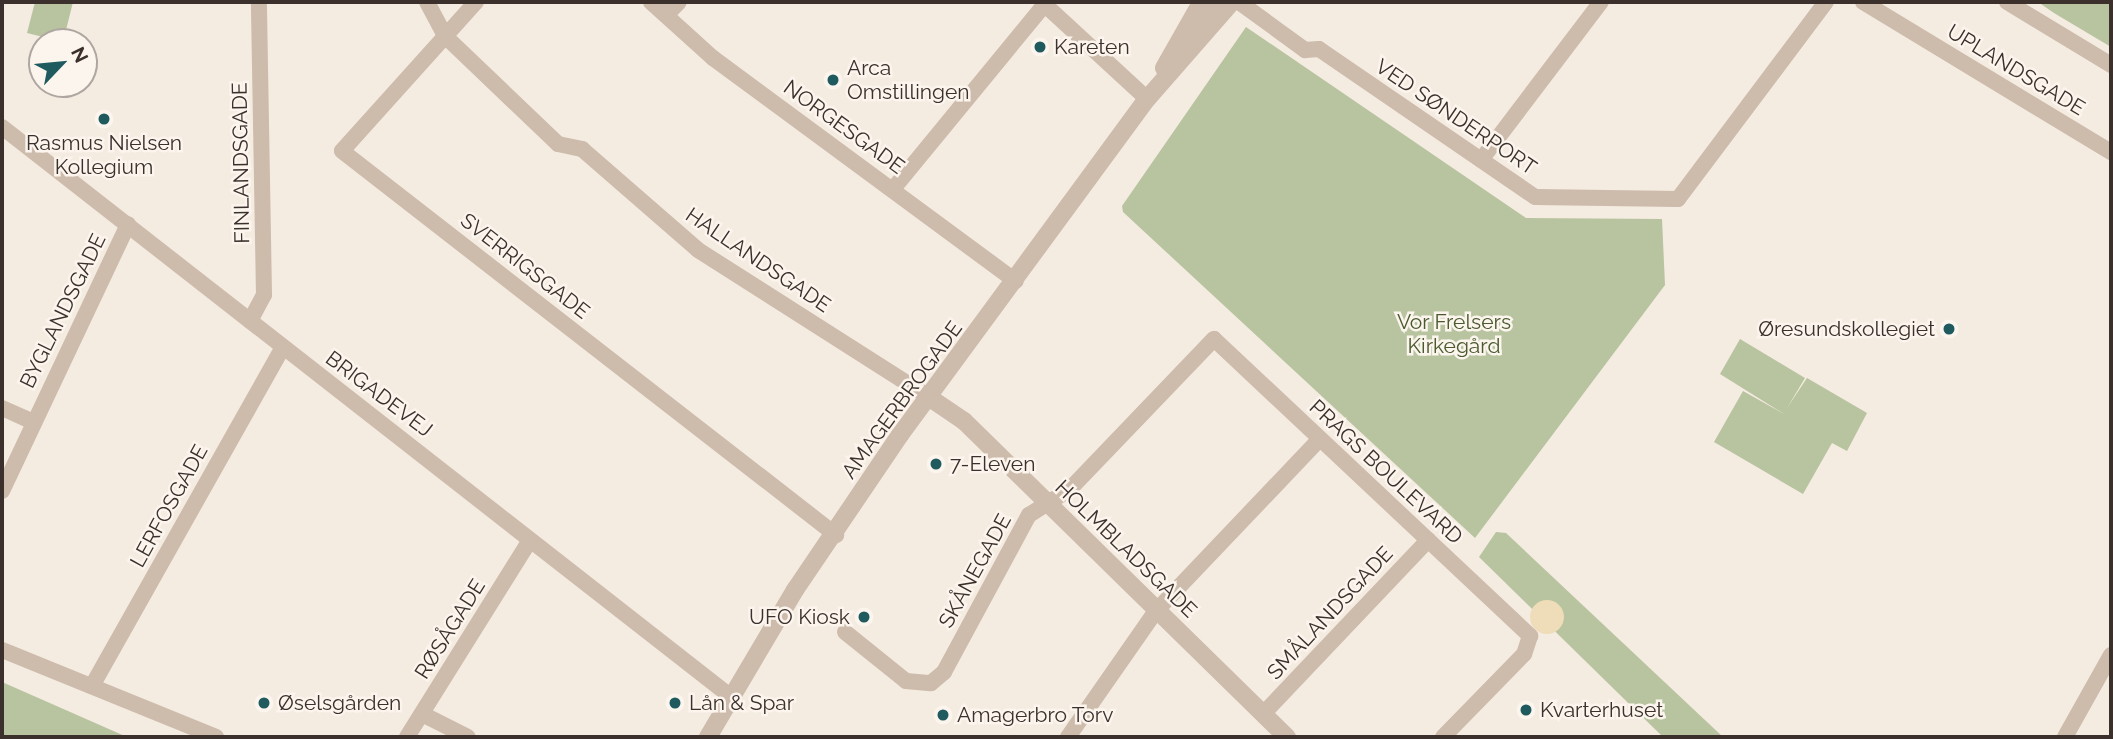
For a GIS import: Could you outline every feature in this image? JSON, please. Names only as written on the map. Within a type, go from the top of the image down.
[{"type":"street","name":"FINLANDSGADE","points":[[250,321],[264,295],[259,2]]},
{"type":"street","points":[[427,2],[446,37],[476,2]]},
{"type":"street","name":"NORGESGADE","points":[[651,2],[713,58],[1016,281]]},
{"type":"street","points":[[666,15],[678,2]]},
{"type":"street","name":"AMAGERBROGADE","points":[[1147,99],[1201,2]]},
{"type":"street","points":[[893,189],[1044,3],[1147,99],[1216,2]]},
{"type":"street","name":"AMAGERBROGADE","points":[[708,737],[795,590],[930,398],[1147,99],[1232,2]]},
{"type":"street","name":"VED SØNDERPORT","points":[[1239,2],[1305,50],[1319,49],[1535,197],[1678,199],[1826,2]]},
{"type":"street","points":[[1481,160],[1601,2]]},
{"type":"street","name":"UPLANDSGADE","points":[[1863,2],[2111,152]]},
{"type":"street","points":[[2007,2],[2111,65]]},
{"type":"street","name":"HALLANDSGADE","points":[[446,37],[558,144],[582,149],[698,250],[930,398]]},
{"type":"street","name":"SVERRIGSGADE","points":[[446,37],[342,151],[836,535]]},
{"type":"street","name":"BRIGADEVEJ","points":[[2,127],[283,348],[444,470],[529,542],[730,696]]},
{"type":"street","name":"BYGLANDSGADE","points":[[2,491],[128,225]]},
{"type":"street","name":"PRAGS BOULEVARD","points":[[1214,339],[1530,636],[1524,654],[1443,737]]},
{"type":"street","name":"SKÅNEGADE","points":[[845,632],[906,681],[931,683],[944,672],[1029,515],[1070,489],[1214,339]]},
{"type":"street","name":"LERFOSGADE","points":[[92,686],[283,348]]},
{"type":"street","name":"HOLMBLADSGADE","points":[[930,398],[964,421],[1287,737]]},
{"type":"street","points":[[2,408],[33,422]]},
{"type":"street","points":[[1068,737],[1156,611],[1319,440]]},
{"type":"street","name":"SMÅLANDSGADE","points":[[1263,714],[1428,540]]},
{"type":"street","name":"RØSÅGADE","points":[[407,737],[529,542]]},
{"type":"street","points":[[2,650],[216,737]]},
{"type":"street","points":[[2065,737],[2111,655]]},
{"type":"street","points":[[422,713],[468,737]]},
{"type":"green space","points":[[35,2],[73,2],[66,28],[28,28]]},
{"type":"green space","points":[[2038,2],[2111,4],[2111,47],[2054,13]]},
{"type":"green space","name":"Vor Frelsers Kirkegård","points":[[1246,27],[1526,218],[1662,219],[1665,285],[1475,538],[1123,212],[1122,206]]},
{"type":"green space","points":[[1740,339],[1805,378],[1787,408],[1807,378],[1867,413],[1847,451],[1832,443],[1803,494],[1714,442],[1743,391],[1784,414],[1720,374]]},
{"type":"green space","points":[[1496,532],[1506,533],[1723,737],[1663,737],[1479,557]]},
{"type":"green space","points":[[2,682],[127,737],[2,737]]},
{"type":"sand","points":[[1547,600],[1559,605],[1564,617],[1559,629],[1547,634],[1535,629],[1530,617],[1535,605]]},
{"type":"place","name":"Kareten","points":[[1040,47]]},
{"type":"place","name":"Arca Omstillingen","points":[[833,80]]},
{"type":"place","name":"Rasmus Nielsen Kollegium","points":[[104,119]]},
{"type":"place","name":"Øresundskollegiet","points":[[1949,329]]},
{"type":"place","name":"7-Eleven","points":[[936,464]]},
{"type":"place","name":"UFO Kiosk","points":[[864,617]]},
{"type":"place","name":"Øselsgården","points":[[264,703]]},
{"type":"place","name":"Lån & Spar","points":[[675,703]]},
{"type":"place","name":"Kvarterhuset","points":[[1526,710]]},
{"type":"place","name":"Amagerbro Torv","points":[[943,715]]}]
